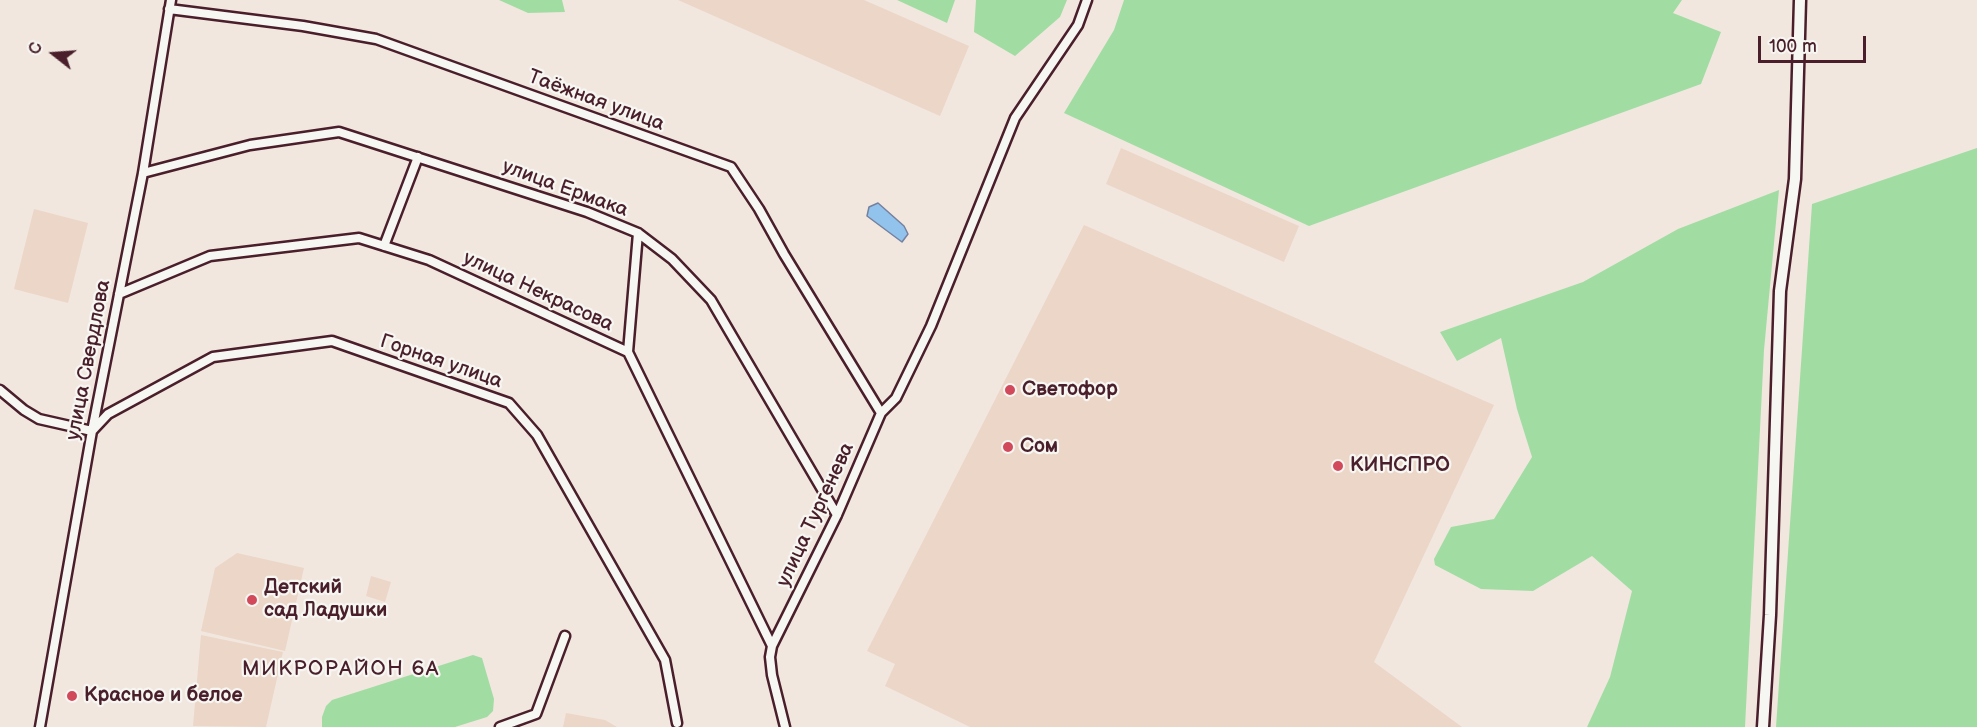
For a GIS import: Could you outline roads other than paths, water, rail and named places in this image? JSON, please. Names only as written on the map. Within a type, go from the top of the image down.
[{"type":"main road","points":[[1763,727],[1770,615],[1780,291],[1795,178],[1800,0]]},
{"type":"street","name":"улица Тургенева","points":[[785,727],[772,675],[770,657],[772,646],[837,515],[881,413],[896,398],[931,326],[1015,118],[1078,25],[1087,0]]},
{"type":"street","name":"улица Свердлова","points":[[40,727],[92,430],[143,173],[170,5]]},
{"type":"street","name":"Таёжная улица","points":[[170,5],[376,39],[731,167],[759,209],[784,255],[881,413]]},
{"type":"street","name":"улица Ермака","points":[[143,173],[250,145],[339,132],[588,212],[638,233],[672,259],[711,300],[837,515]]},
{"type":"street","points":[[384,246],[418,157]]},
{"type":"street","points":[[628,352],[638,233]]},
{"type":"street","name":"улица Некрасова","points":[[119,294],[210,256],[358,238],[429,260],[628,352],[772,646]]},
{"type":"street","name":"Горная улица","points":[[92,430],[108,414],[213,357],[332,341],[509,404],[537,435],[665,660],[677,723]]},
{"type":"street","points":[[0,390],[39,419],[92,430]]},
{"type":"street","points":[[500,727],[536,714],[565,636]]},
{"type":"water","points":[[878,203],[904,226],[908,234],[902,242],[867,216],[869,207]]},
{"type":"place","name":"Светофор","points":[[1010,390]]},
{"type":"place","name":"Сом","points":[[1008,447]]},
{"type":"place","name":"КИНСПРО","points":[[1338,466]]},
{"type":"place","name":"Детский сад Ладушки","points":[[252,600]]},
{"type":"place","name":"Красное и белое","points":[[72,696]]},
{"type":"district","name":"МИКРОРАЙОН 6А","points":[[341,670]]}]
